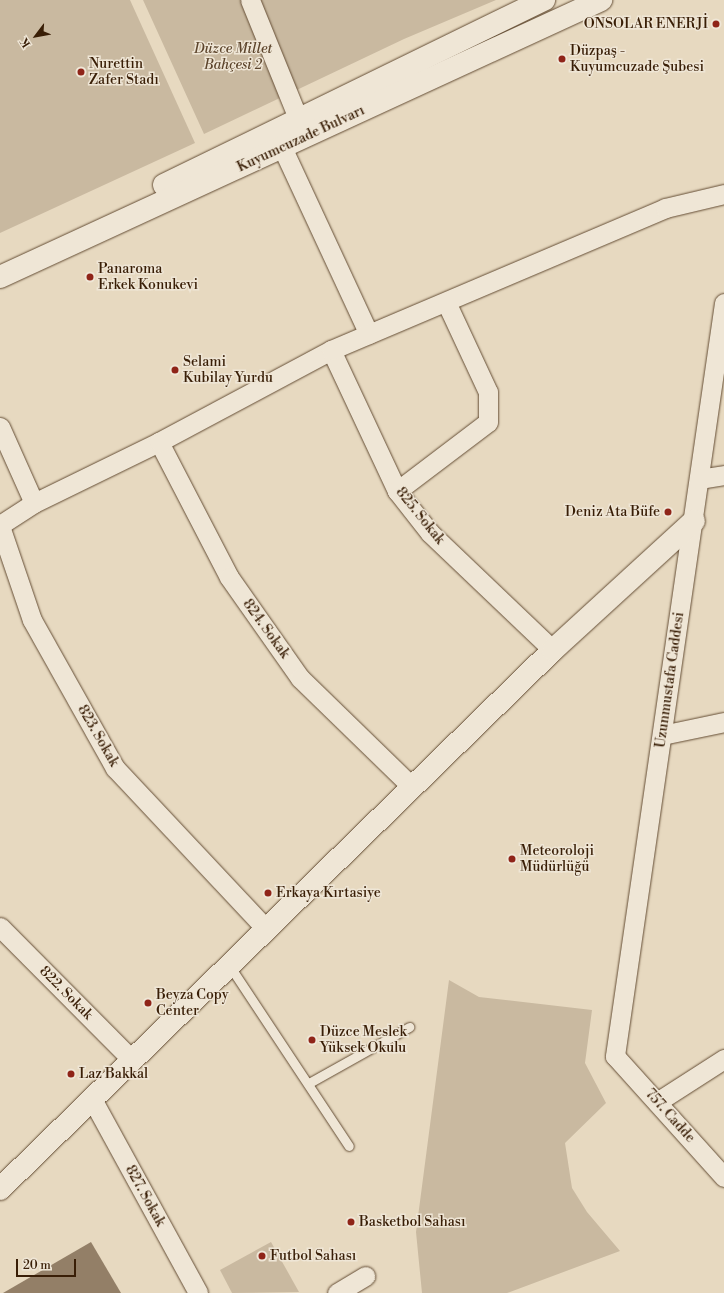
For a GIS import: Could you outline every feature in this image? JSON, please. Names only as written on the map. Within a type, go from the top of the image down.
[{"type":"main road","name":"Kuyumcuzade Bulvarı","points":[[0,277],[282,147],[302,128],[544,0]]},
{"type":"main road","name":"Kuyumcuzade Bulvarı","points":[[0,261],[302,128],[601,0]]},
{"type":"main road","points":[[0,1189],[553,650],[694,521]]},
{"type":"street","points":[[250,0],[302,128]]},
{"type":"street","points":[[282,147],[369,334]]},
{"type":"street","points":[[0,525],[34,503],[159,442],[331,350],[665,208],[724,194]]},
{"type":"street","points":[[397,491],[488,422],[488,392],[446,302]]},
{"type":"street","name":"Uzunmustafa Caddesi","points":[[615,1056],[694,521],[724,303]]},
{"type":"street","name":"825. Sokak","points":[[331,350],[397,491],[430,533],[553,650]]},
{"type":"street","points":[[0,427],[34,503]]},
{"type":"street","name":"824. Sokak","points":[[159,442],[229,577],[300,678],[412,787]]},
{"type":"street","points":[[699,479],[724,476]]},
{"type":"street","name":"823. Sokak","points":[[0,525],[32,620],[115,768],[266,929]]},
{"type":"street","points":[[662,735],[724,722]]},
{"type":"street","name":"822. Sokak","points":[[0,927],[132,1060]]},
{"type":"street","name":"757. Cadde","points":[[615,1056],[724,1176]]},
{"type":"street","points":[[657,1102],[724,1059]]},
{"type":"street","name":"827. Sokak","points":[[92,1099],[198,1293]]},
{"type":"street","points":[[336,1293],[365,1276]]},
{"type":"lane","points":[[229,965],[309,1083],[349,1146]]},
{"type":"lane","points":[[309,1083],[409,1027]]},
{"type":"green space","name":"Nurettin Zafer Stadı","points":[[0,0],[130,0],[195,143],[0,233]]},
{"type":"green space","name":"Düzce Millet Bahçesi 2","points":[[143,0],[496,0],[404,39],[204,134]]},
{"type":"green space","points":[[449,980],[479,997],[592,1010],[585,1063],[606,1103],[565,1143],[572,1188],[587,1212],[620,1251],[507,1293],[422,1293],[416,1232]]},
{"type":"green space","name":"Futbol Sahası","points":[[271,1242],[299,1292],[232,1293],[220,1270]]},
{"type":"building","points":[[91,1242],[121,1293],[3,1293]]},
{"type":"place","name":"ONSOLAR ENERJİ","points":[[716,24]]},
{"type":"place","name":"Düzpaş - Kuyumcuzade Şubesi","points":[[562,59]]},
{"type":"place","name":"Nurettin Zafer Stadı","points":[[81,72]]},
{"type":"place","name":"Panaroma Erkek Konukevi","points":[[90,277]]},
{"type":"place","name":"Selami Kubilay Yurdu","points":[[175,370]]},
{"type":"place","name":"Deniz Ata Büfe","points":[[668,512]]},
{"type":"place","name":"Meteoroloji Müdürlüğü","points":[[512,859]]},
{"type":"place","name":"Erkaya Kırtasiye","points":[[268,893]]},
{"type":"place","name":"Beyza Copy Center","points":[[148,1003]]},
{"type":"place","name":"Düzce Meslek Yüksek Okulu","points":[[312,1040]]},
{"type":"place","name":"Laz Bakkal","points":[[71,1074]]},
{"type":"place","name":"Basketbol Sahası","points":[[351,1222]]},
{"type":"place","name":"Futbol Sahası","points":[[262,1256]]}]
